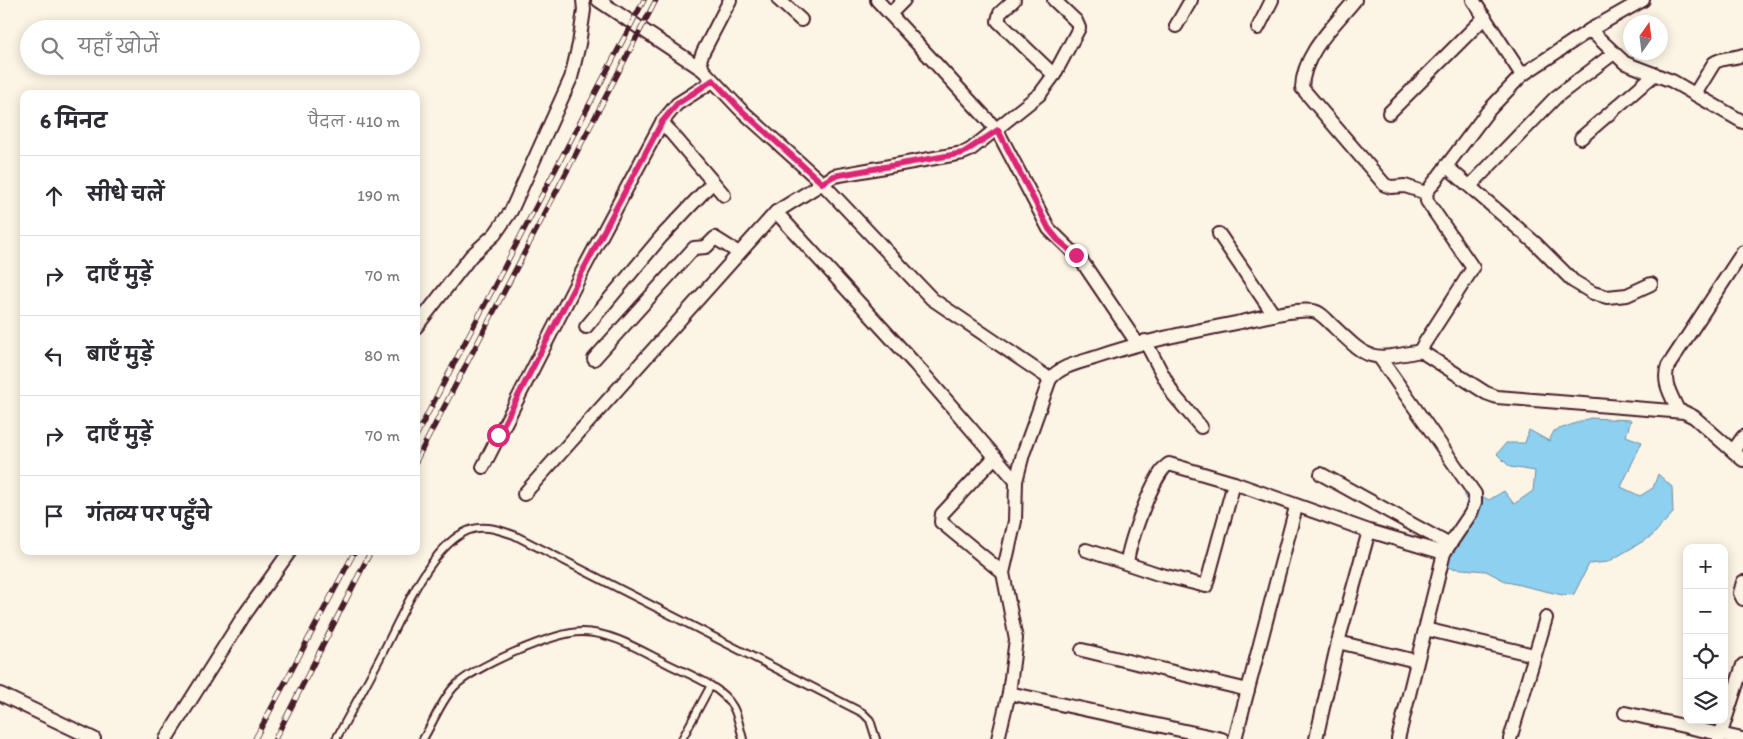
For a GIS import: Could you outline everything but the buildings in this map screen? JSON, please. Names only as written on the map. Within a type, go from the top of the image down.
[{"type":"street","points":[[420,322],[471,256],[495,234],[511,211],[571,78],[584,10],[582,0]]},
{"type":"street","points":[[598,0],[702,70],[740,109],[822,183],[932,299],[1050,380]]},
{"type":"street","points":[[702,70],[700,60],[703,52],[730,0]]},
{"type":"street","points":[[779,0],[801,20]]},
{"type":"street","points":[[877,0],[998,130],[1049,229],[1081,260],[1141,342],[1173,394],[1201,427]]},
{"type":"street","points":[[890,14],[904,0]]},
{"type":"street","points":[[1014,0],[1000,13],[998,21],[1054,75]]},
{"type":"street","points":[[524,494],[776,212],[834,176],[963,153],[998,130],[1040,94],[1054,75],[1079,28],[1076,21],[1054,0]]},
{"type":"street","points":[[1176,26],[1190,0]]},
{"type":"street","points":[[1258,28],[1272,0]]},
{"type":"street","points":[[1355,0],[1314,50],[1307,63],[1302,88],[1385,185],[1391,187],[1405,186],[1426,192]]},
{"type":"street","points":[[1473,0],[1522,75]]},
{"type":"street","points":[[1421,351],[1422,346],[1473,268],[1427,201],[1426,192],[1488,111],[1522,75],[1590,30],[1643,0]]},
{"type":"street","points":[[1389,113],[1485,17]]},
{"type":"street","points":[[1590,30],[1625,62],[1655,74],[1695,94],[1743,122]]},
{"type":"street","points":[[1470,186],[1556,98],[1614,53]]},
{"type":"street","points":[[1695,94],[1714,62],[1718,59],[1732,59],[1743,55]]},
{"type":"street","points":[[1581,138],[1655,74]]},
{"type":"street","points":[[483,467],[581,274],[662,122],[677,104],[713,80]]},
{"type":"street","points":[[662,122],[724,195]]},
{"type":"street","points":[[1446,166],[1535,243],[1573,281],[1593,293],[1607,297],[1627,294],[1651,284]]},
{"type":"street","points":[[586,328],[661,237],[713,182]]},
{"type":"street","points":[[776,212],[915,364],[994,458],[1016,481]]},
{"type":"street","points":[[1219,234],[1274,315]]},
{"type":"street","points":[[594,359],[694,248],[706,247],[715,238],[739,253]]},
{"type":"street","points":[[1678,410],[1666,382],[1665,375],[1668,366],[1743,252]]},
{"type":"street","points":[[998,739],[1009,693],[1016,639],[1003,573],[1015,521],[1016,481],[1023,454],[1050,380],[1058,371],[1067,367],[1141,342],[1274,315],[1311,310],[1318,312],[1359,350],[1380,358],[1421,351],[1486,393],[1497,398],[1678,410],[1694,417],[1738,455],[1743,437]]},
{"type":"street","points":[[1380,358],[1475,494],[1475,502],[1471,513],[1446,548],[1416,661],[1398,739]]},
{"type":"street","points":[[994,458],[942,514],[940,519],[941,522],[1003,573]]},
{"type":"street","points":[[1127,563],[1156,478],[1166,466],[1173,464],[1234,483],[1368,532],[1446,548]]},
{"type":"street","points":[[1321,474],[1446,548]]},
{"type":"street","points":[[1086,550],[1206,586],[1234,483]]},
{"type":"street","points":[[1235,739],[1296,507]]},
{"type":"street","points":[[1316,739],[1338,642],[1368,532]]},
{"type":"street","points":[[166,739],[244,617],[287,555]]},
{"type":"street","points":[[1743,582],[1740,596],[1743,599]]},
{"type":"street","points":[[1510,739],[1546,618]]},
{"type":"street","points":[[1425,629],[1534,655]]},
{"type":"street","points":[[1338,642],[1416,661]]},
{"type":"street","points":[[1082,650],[1248,690]]},
{"type":"street","points":[[1720,736],[1743,666]]},
{"type":"street","points":[[1009,693],[1222,739]]},
{"type":"street","points":[[0,694],[94,739]]},
{"type":"street","points":[[1625,713],[1720,736],[1742,739]]},
{"type":"lane","points":[[336,739],[406,603],[433,564],[453,539],[464,532],[491,527],[514,535],[642,599],[863,713],[870,720],[876,739]]},
{"type":"lane","points":[[423,739],[452,689],[467,675],[542,641],[568,634],[589,633],[623,642],[710,687],[723,696],[732,706],[743,739]]},
{"type":"lane","points":[[682,739],[710,687]]},
{"type":"water","points":[[1590,418],[1631,420],[1626,436],[1642,442],[1621,487],[1640,496],[1653,488],[1658,474],[1672,487],[1673,513],[1652,536],[1608,562],[1589,564],[1574,594],[1562,595],[1507,582],[1486,571],[1450,568],[1439,561],[1468,506],[1462,485],[1489,500],[1504,491],[1514,504],[1533,491],[1535,471],[1510,467],[1497,454],[1506,443],[1525,443],[1529,430],[1549,441],[1554,431]]},
{"type":"railway","points":[[420,428],[644,0]]},
{"type":"railway","points":[[420,453],[656,0]]},
{"type":"railway","points":[[255,739],[353,555]]},
{"type":"railway","points":[[275,739],[369,555]]},
{"type":"route","points":[[498,435],[666,115],[677,104],[713,80],[740,109],[822,183],[834,176],[963,153],[998,130],[1049,229],[1058,240],[1076,255]]}]
